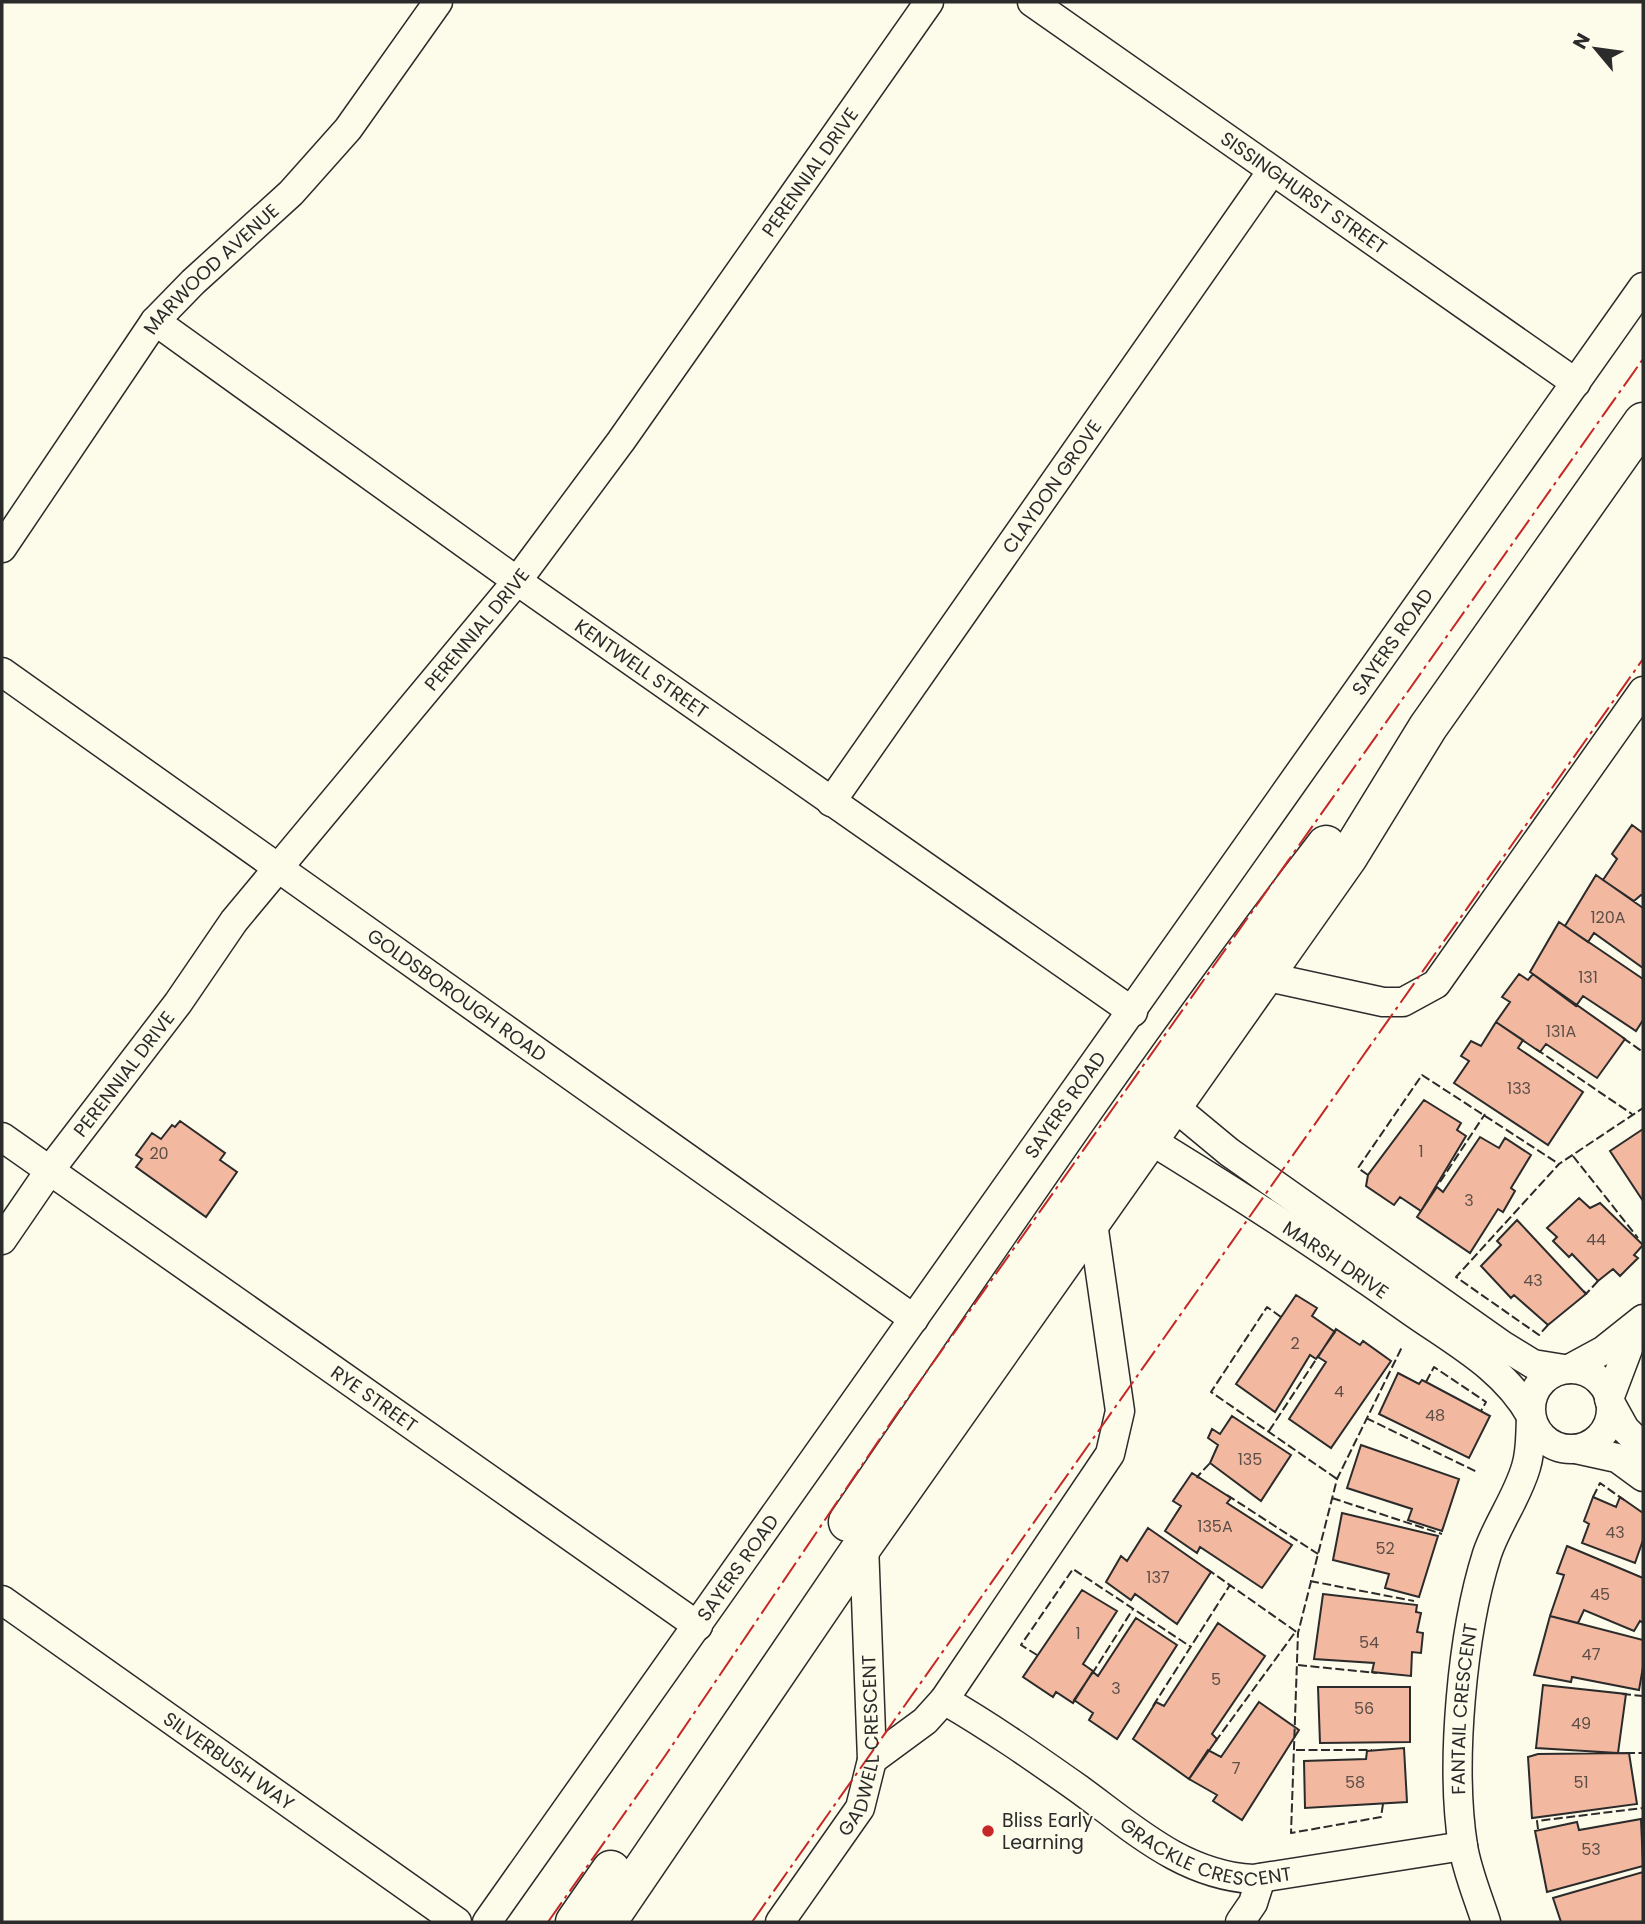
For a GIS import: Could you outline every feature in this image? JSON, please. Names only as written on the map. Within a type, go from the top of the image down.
[{"type":"main road","points":[[575,1922],[1161,1096],[1264,976],[1348,857],[1428,727],[1643,422]]},
{"type":"main road","points":[[1161,1096],[1226,976],[1342,824],[1428,727]]},
{"type":"main road","points":[[607,1922],[864,1544],[1093,1223],[1136,1132]]},
{"type":"street","name":"MARWOOD AVENUE","points":[[2,548],[155,321],[193,282],[291,193],[348,130],[438,2]]},
{"type":"street","name":"PERENNIAL DRIVE","points":[[2,1240],[50,1170],[277,867],[517,580],[621,441],[929,2]]},
{"type":"street","name":"SISSINGHURST STREET","points":[[1032,2],[1576,383]]},
{"type":"street","name":"CLAYDON GROVE","points":[[831,802],[1272,171]]},
{"type":"street","name":"SAYERS ROAD","points":[[486,1922],[1133,1012],[1643,287]]},
{"type":"street","name":"KENTWELL STREET","points":[[155,321],[831,802],[1133,1012]]},
{"type":"street","name":"GOLDSBOROUGH ROAD","points":[[2,672],[914,1319]]},
{"type":"street","points":[[1264,976],[1383,1002],[1403,1002],[1436,984],[1643,691]]},
{"type":"street","name":"MARSH DRIVE","points":[[1161,1096],[1228,1152],[1502,1345],[1534,1364],[1567,1369]]},
{"type":"street","name":"MARSH DRIVE","points":[[1136,1132],[1353,1271],[1488,1364],[1518,1394],[1531,1418]]},
{"type":"street","name":"RYE STREET","points":[[2,1137],[698,1626]]},
{"type":"street","points":[[872,1760],[925,1721],[944,1700],[1110,1454],[1120,1411],[1119,1397],[1093,1223]]},
{"type":"street","points":[[1640,1322],[1587,1362],[1552,1373],[1538,1386],[1531,1401],[1531,1418],[1536,1431],[1548,1443],[1617,1458],[1643,1476]]},
{"type":"street","points":[[1576,1449],[1591,1444],[1603,1433],[1609,1422],[1610,1401],[1640,1322]]},
{"type":"street","points":[[1567,1369],[1595,1377],[1604,1386],[1625,1429],[1643,1447]]},
{"type":"street","name":"FANTAIL CRESCENT","points":[[1486,1922],[1462,1846],[1458,1763],[1471,1633],[1486,1556],[1526,1469],[1531,1445],[1531,1418]]},
{"type":"street","name":"FANTAIL CRESCENT","points":[[1512,1500],[1544,1469],[1576,1449]]},
{"type":"street","name":"GADWELL CRESCENT","points":[[780,1922],[860,1808],[872,1760],[864,1544]]},
{"type":"street","name":"SILVERBUSH WAY","points":[[2,1600],[457,1922]]},
{"type":"street","name":"GRACKLE CRESCENT","points":[[944,1700],[1034,1758],[1180,1861],[1230,1878],[1261,1878],[1462,1846]]},
{"type":"street","points":[[1240,1922],[1252,1903],[1261,1878]]},
{"type":"building","points":[[1632,825],[1643,833],[1643,896],[1634,901],[1603,880],[1617,859],[1612,854]]},
{"type":"building","points":[[1596,875],[1643,908],[1643,968],[1594,933],[1588,942],[1565,926]]},
{"type":"building","points":[[1559,922],[1643,979],[1643,1020],[1636,1031],[1583,996],[1576,1006],[1530,972]]},
{"type":"building","points":[[1519,974],[1528,980],[1533,974],[1625,1039],[1597,1078],[1546,1044],[1540,1052],[1496,1022],[1510,1002],[1502,997]]},
{"type":"building","points":[[1496,1022],[1523,1040],[1518,1048],[1583,1092],[1548,1145],[1454,1083],[1469,1061],[1461,1056],[1471,1041],[1481,1046]]},
{"type":"building","points":[[1424,1100],[1461,1123],[1457,1130],[1466,1136],[1421,1211],[1400,1197],[1394,1205],[1366,1186],[1368,1175]]},
{"type":"building","points":[[180,1121],[225,1153],[220,1160],[237,1172],[206,1217],[136,1167],[142,1159],[136,1155],[152,1133],[161,1139],[172,1125],[175,1127]]},
{"type":"building","points":[[1643,1129],[1643,1201],[1610,1151]]},
{"type":"building","points":[[1480,1137],[1499,1148],[1505,1138],[1531,1155],[1511,1188],[1515,1191],[1503,1212],[1498,1209],[1470,1253],[1417,1217],[1437,1187],[1443,1192]]},
{"type":"building","points":[[1579,1198],[1590,1208],[1600,1203],[1643,1245],[1634,1255],[1638,1258],[1620,1276],[1613,1269],[1598,1281],[1572,1254],[1569,1257],[1553,1241],[1557,1237],[1547,1228]]},
{"type":"building","points":[[1517,1220],[1586,1294],[1548,1325],[1514,1295],[1511,1298],[1481,1266],[1501,1245],[1497,1241]]},
{"type":"building","points":[[1296,1295],[1317,1308],[1312,1316],[1335,1332],[1316,1359],[1310,1355],[1275,1412],[1236,1384]]},
{"type":"building","points":[[1336,1329],[1360,1345],[1363,1341],[1391,1361],[1331,1448],[1289,1419],[1326,1362],[1318,1357]]},
{"type":"building","points":[[1398,1373],[1419,1384],[1422,1380],[1490,1416],[1469,1458],[1379,1414]]},
{"type":"building","points":[[1232,1416],[1291,1455],[1261,1501],[1210,1463],[1218,1445],[1208,1438],[1212,1429],[1220,1434]]},
{"type":"building","points":[[1361,1445],[1459,1479],[1442,1531],[1408,1520],[1412,1509],[1347,1488]]},
{"type":"building","points":[[1192,1473],[1231,1498],[1227,1503],[1292,1545],[1262,1588],[1200,1547],[1197,1553],[1165,1531],[1181,1506],[1173,1501]]},
{"type":"building","points":[[1593,1497],[1616,1507],[1620,1497],[1643,1513],[1643,1540],[1635,1563],[1582,1543],[1589,1524],[1584,1521]]},
{"type":"building","points":[[1342,1513],[1438,1536],[1419,1597],[1385,1588],[1389,1574],[1333,1560]]},
{"type":"building","points":[[1148,1528],[1211,1572],[1177,1624],[1135,1594],[1131,1600],[1106,1582],[1121,1556],[1127,1561]]},
{"type":"building","points":[[1567,1546],[1643,1578],[1643,1623],[1640,1621],[1634,1631],[1584,1610],[1578,1623],[1550,1616],[1564,1575],[1557,1573]]},
{"type":"building","points":[[1082,1590],[1117,1611],[1083,1664],[1093,1671],[1073,1703],[1056,1692],[1053,1697],[1023,1677]]},
{"type":"building","points":[[1323,1594],[1417,1605],[1416,1612],[1421,1613],[1417,1632],[1423,1633],[1421,1653],[1412,1652],[1411,1676],[1372,1672],[1374,1663],[1314,1659]]},
{"type":"building","points":[[1550,1616],[1643,1640],[1643,1667],[1639,1690],[1572,1677],[1571,1682],[1534,1675]]},
{"type":"building","points":[[1136,1618],[1177,1645],[1117,1739],[1089,1720],[1093,1713],[1074,1700],[1093,1672],[1098,1676]]},
{"type":"building","points":[[1218,1623],[1265,1656],[1212,1734],[1217,1739],[1189,1779],[1133,1739],[1156,1702],[1164,1706]]},
{"type":"building","points":[[1543,1685],[1626,1694],[1618,1753],[1536,1748]]},
{"type":"building","points":[[1318,1687],[1410,1687],[1410,1742],[1320,1743]]},
{"type":"building","points":[[1259,1702],[1299,1730],[1242,1820],[1213,1801],[1217,1795],[1189,1779],[1208,1750],[1221,1757]]},
{"type":"building","points":[[1404,1748],[1407,1802],[1305,1808],[1304,1761],[1366,1759],[1367,1751]]},
{"type":"building","points":[[1629,1753],[1637,1804],[1532,1818],[1528,1757],[1538,1754]]},
{"type":"building","points":[[1641,1819],[1643,1866],[1547,1892],[1535,1831],[1577,1822],[1579,1830]]},
{"type":"building","points":[[1643,1872],[1643,1922],[1561,1922],[1553,1898]]},
{"type":"fence","points":[[1623,1038],[1643,1052]]},
{"type":"fence","points":[[1536,1049],[1632,1114]]},
{"type":"fence","points":[[1368,1175],[1358,1168],[1422,1075],[1559,1164]]},
{"type":"fence","points":[[1548,1325],[1539,1335],[1456,1277],[1559,1164],[1643,1108]]},
{"type":"fence","points":[[1440,1182],[1485,1114]]},
{"type":"fence","points":[[1573,1156],[1638,1238]]},
{"type":"fence","points":[[1584,1291],[1586,1294],[1598,1281]]},
{"type":"fence","points":[[1281,1317],[1267,1307],[1211,1392],[1337,1479]]},
{"type":"fence","points":[[1383,1804],[1381,1817],[1291,1833],[1298,1633],[1337,1479],[1402,1347]]},
{"type":"fence","points":[[1269,1431],[1319,1355]]},
{"type":"fence","points":[[1426,1382],[1434,1367],[1486,1402],[1481,1411]]},
{"type":"fence","points":[[1366,1418],[1477,1472]]},
{"type":"fence","points":[[1200,1478],[1197,1477],[1210,1463]]},
{"type":"fence","points":[[1593,1497],[1600,1483],[1624,1500]]},
{"type":"fence","points":[[1227,1495],[1318,1554]]},
{"type":"fence","points":[[1332,1498],[1442,1534]]},
{"type":"fence","points":[[1037,1655],[1021,1645],[1073,1569],[1191,1647]]},
{"type":"fence","points":[[1207,1569],[1298,1633]]},
{"type":"fence","points":[[1310,1581],[1414,1601]]},
{"type":"fence","points":[[1153,1706],[1230,1585]]},
{"type":"fence","points":[[1092,1674],[1133,1609]]},
{"type":"fence","points":[[1215,1742],[1296,1631]]},
{"type":"fence","points":[[1298,1665],[1377,1673]]},
{"type":"fence","points":[[1622,1694],[1643,1696]]},
{"type":"fence","points":[[1296,1750],[1372,1750]]},
{"type":"fence","points":[[1626,1753],[1643,1753]]},
{"type":"fence","points":[[1538,1829],[1537,1821],[1643,1808]]},
{"type":"power","points":[[548,1922],[665,1756],[896,1415],[1643,359]]},
{"type":"power","points":[[752,1922],[1643,659]]},
{"type":"place","name":"Bliss Early Learning","points":[[988,1831]]}]
